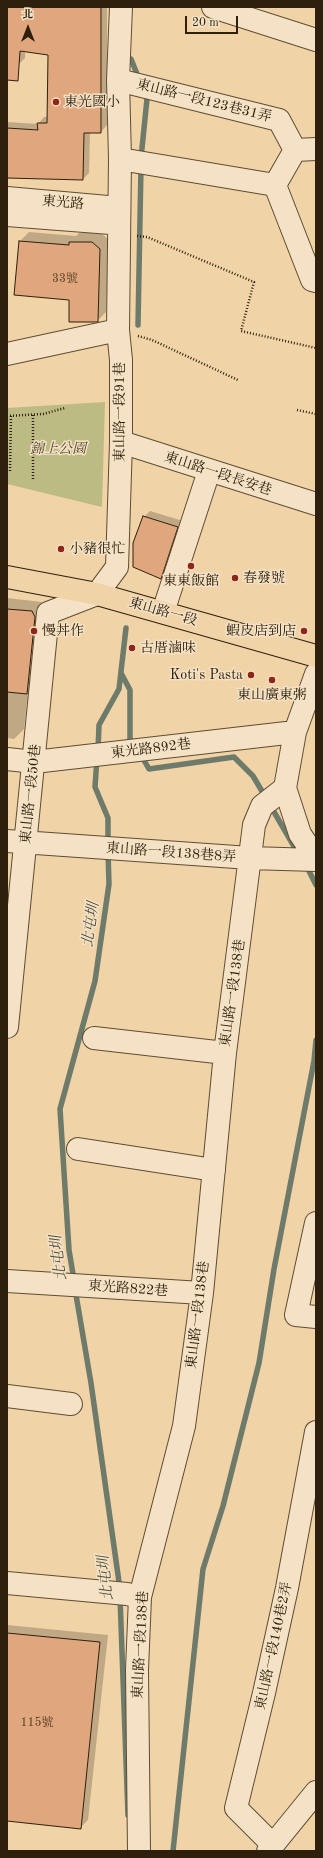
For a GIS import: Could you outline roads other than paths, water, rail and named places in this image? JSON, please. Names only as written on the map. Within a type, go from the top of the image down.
[{"type":"main road","name":"東山路一段","points":[[7,578],[98,594],[316,656]]},
{"type":"street","name":"東山路一段91巷","points":[[98,594],[117,567],[121,442],[121,360],[118,330],[120,159],[118,80],[121,7]]},
{"type":"street","points":[[213,7],[316,40]]},
{"type":"street","name":"東山路一段123巷31弄","points":[[118,80],[279,120],[306,150],[275,184]]},
{"type":"street","points":[[120,159],[275,184],[312,280],[316,281]]},
{"type":"street","name":"東光路","points":[[7,198],[119,222]]},
{"type":"street","points":[[7,215],[119,222]]},
{"type":"street","points":[[7,354],[118,330]]},
{"type":"street","name":"東山路一段長安巷","points":[[121,442],[208,471],[316,504]]},
{"type":"street","points":[[163,612],[208,471]]},
{"type":"street","name":"東山路一段50巷","points":[[7,1027],[16,842],[34,762],[48,613],[98,594]]},
{"type":"street","points":[[316,674],[295,732],[285,788],[300,834],[316,859]]},
{"type":"street","name":"東光路892巷","points":[[7,759],[34,762],[295,732]]},
{"type":"street","name":"東山路一段138巷","points":[[139,1851],[137,1670],[126,1595],[184,1426],[202,1294],[225,1053],[254,825],[262,806],[285,788]]},
{"type":"street","name":"東山路一段138巷8弄","points":[[16,842],[250,858],[316,859]]},
{"type":"street","points":[[94,1038],[225,1053]]},
{"type":"street","points":[[78,1149],[214,1170]]},
{"type":"street","points":[[316,1223],[296,1315],[316,1317]]},
{"type":"street","name":"東光路822巷","points":[[7,1282],[202,1294]]},
{"type":"street","points":[[7,1396],[72,1404]]},
{"type":"street","name":"東山路一段140巷2弄","points":[[271,1848],[236,1808],[264,1693],[312,1475],[316,1432]]},
{"type":"street","points":[[7,1583],[126,1595]]},
{"type":"street","points":[[271,1848],[316,1792]]},
{"type":"waterway","points":[[131,59],[139,79]]},
{"type":"waterway","points":[[141,158],[147,99],[144,93]]},
{"type":"waterway","points":[[138,325],[141,166]]},
{"type":"waterway","name":"北屯圳","points":[[98,750],[99,725],[119,689],[126,628]]},
{"type":"waterway","name":"北屯圳","points":[[121,673],[130,690],[130,739],[134,745]]},
{"type":"waterway","name":"北屯圳","points":[[141,755],[149,769],[234,757],[253,776],[266,798]]},
{"type":"waterway","name":"北屯圳","points":[[97,758],[95,787],[108,818],[108,843]]},
{"type":"waterway","name":"北屯圳","points":[[270,805],[299,855]]},
{"type":"waterway","name":"北屯圳","points":[[74,1280],[69,1250],[60,1109],[95,981],[109,884],[108,852]]},
{"type":"waterway","name":"北屯圳","points":[[306,865],[316,885]]},
{"type":"waterway","name":"北屯圳","points":[[173,1851],[203,1569],[223,1506],[259,1363],[274,1269],[314,1061],[316,1040]]},
{"type":"waterway","name":"北屯圳","points":[[75,1289],[91,1383],[120,1589]]},
{"type":"waterway","name":"北屯圳","points":[[120,1597],[128,1815]]},
{"type":"place","name":"東光國小","points":[[56,102]]},
{"type":"place","name":"小豬很忙","points":[[61,549]]},
{"type":"place","name":"東東飯館","points":[[191,566]]},
{"type":"place","name":"春發號","points":[[235,578]]},
{"type":"place","name":"慢丼作","points":[[34,631]]},
{"type":"place","name":"蝦皮店到店","points":[[304,631]]},
{"type":"place","name":"古厝滷味","points":[[132,648]]},
{"type":"place","name":"Koti's Pasta","points":[[251,675]]},
{"type":"place","name":"東山廣東粥","points":[[272,680]]},
{"type":"park label","name":"錦上公園","points":[[58,449]]}]
